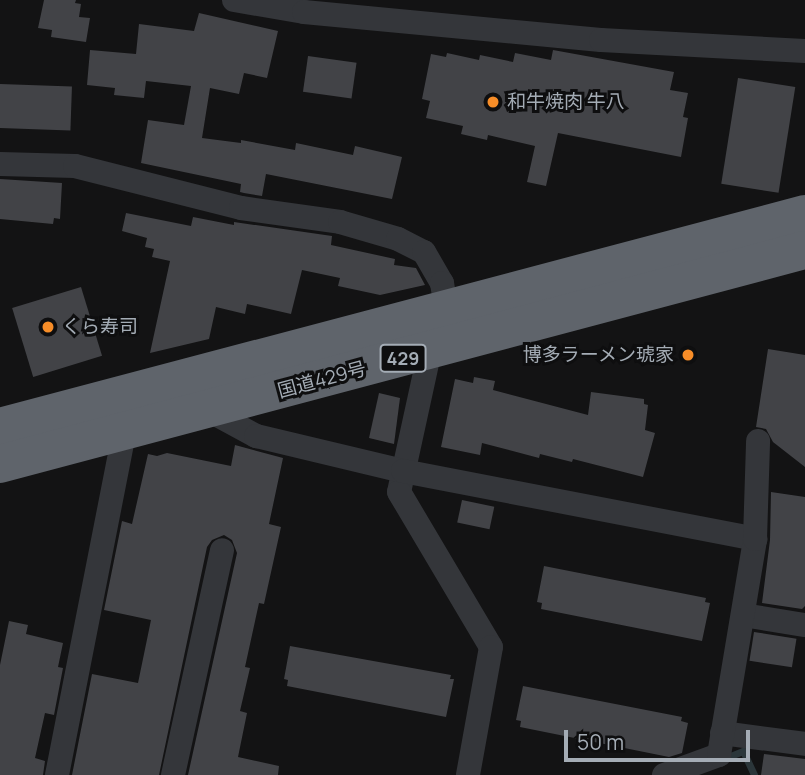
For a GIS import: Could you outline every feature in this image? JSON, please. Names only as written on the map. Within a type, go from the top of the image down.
[{"type":"highway","name":"国道429号","points":[[0,427],[805,214]]},
{"type":"highway","name":"国道429号","points":[[0,464],[805,250]]},
{"type":"street","points":[[234,0],[304,12],[380,9],[601,40],[805,51]]},
{"type":"street","points":[[0,164],[75,166],[241,208],[340,222],[398,239],[424,252],[442,283],[446,308],[430,350],[399,492],[491,647],[468,775]]},
{"type":"street","points":[[208,410],[256,436],[403,471],[755,539]]},
{"type":"street","points":[[57,775],[124,432]]},
{"type":"street","points":[[664,775],[719,755],[755,539],[758,441]]},
{"type":"street","points":[[173,775],[222,551]]},
{"type":"street","points":[[743,615],[805,625]]},
{"type":"street","points":[[722,733],[805,744]]},
{"type":"building","points":[[44,0],[76,0],[75,3],[81,4],[79,17],[90,18],[86,42],[51,37],[52,30],[38,28]]},
{"type":"building","points":[[199,13],[278,31],[267,78],[244,73],[239,94],[210,88],[202,138],[241,143],[241,140],[295,150],[296,143],[353,155],[355,146],[402,157],[392,199],[266,174],[262,196],[240,192],[241,184],[141,163],[148,120],[184,125],[191,86],[146,81],[144,98],[114,95],[115,88],[87,85],[90,50],[136,54],[139,24],[194,31]]},
{"type":"building","points":[[553,50],[674,72],[670,90],[688,93],[683,117],[688,118],[681,157],[558,133],[546,186],[527,182],[535,146],[488,135],[487,140],[461,134],[463,126],[426,118],[430,101],[422,99],[431,54],[446,57],[447,53],[479,60],[480,55],[513,62],[515,53],[551,60]]},
{"type":"building","points":[[308,56],[357,63],[352,98],[303,92]]},
{"type":"building","points":[[738,78],[795,87],[779,193],[721,184]]},
{"type":"building","points":[[0,84],[72,87],[70,130],[0,128]]},
{"type":"building","points":[[0,179],[62,183],[60,219],[54,218],[53,224],[0,219]]},
{"type":"building","points":[[126,213],[191,226],[193,217],[234,225],[234,222],[332,236],[331,245],[395,259],[394,265],[416,268],[425,285],[380,295],[338,286],[340,278],[302,270],[291,314],[247,304],[245,314],[216,307],[209,339],[150,353],[170,261],[152,257],[154,249],[145,247],[147,238],[122,231]]},
{"type":"building","points":[[81,287],[102,356],[33,377],[12,308]]},
{"type":"building","points":[[768,349],[805,355],[805,467],[773,442],[766,429],[756,427]]},
{"type":"building","points":[[474,377],[495,381],[493,390],[588,415],[591,392],[644,399],[644,404],[648,405],[645,430],[655,433],[643,477],[573,459],[572,462],[540,454],[539,458],[482,443],[480,455],[441,447],[455,379],[473,383]]},
{"type":"building","points":[[379,393],[400,398],[394,444],[369,438]]},
{"type":"building","points":[[235,445],[283,458],[269,524],[281,527],[264,604],[259,603],[245,667],[250,668],[240,711],[247,713],[238,757],[279,766],[278,775],[188,775],[237,553],[232,540],[224,535],[212,540],[207,547],[159,775],[72,775],[92,674],[138,683],[151,620],[104,610],[122,521],[132,524],[148,454],[157,456],[167,453],[231,466]]},
{"type":"building","points":[[771,492],[805,497],[805,606],[802,609],[762,603],[770,540]]},
{"type":"building","points":[[462,500],[494,507],[489,529],[457,522]]},
{"type":"building","points":[[544,566],[706,598],[705,602],[710,603],[702,641],[541,609],[542,603],[537,602]]},
{"type":"building","points":[[9,621],[28,625],[26,634],[63,643],[58,667],[63,668],[54,715],[45,713],[35,758],[45,761],[43,775],[0,775],[0,665]]},
{"type":"building","points":[[754,632],[796,639],[792,667],[749,661]]},
{"type":"building","points":[[290,646],[451,675],[450,679],[454,679],[446,717],[287,686],[288,680],[284,679]]},
{"type":"building","points":[[523,686],[682,717],[681,721],[688,723],[682,753],[669,757],[520,727],[521,721],[516,720]]},
{"type":"building","points":[[764,754],[805,759],[805,775],[761,775]]},
{"type":"waterway","points":[[723,759],[743,751],[754,775]]},
{"type":"place","name":"和牛焼肉 牛八","points":[[493,102]]},
{"type":"place","name":"くら寿司","points":[[48,327]]},
{"type":"place","name":"博多ラーメン琥家","points":[[688,355]]}]
